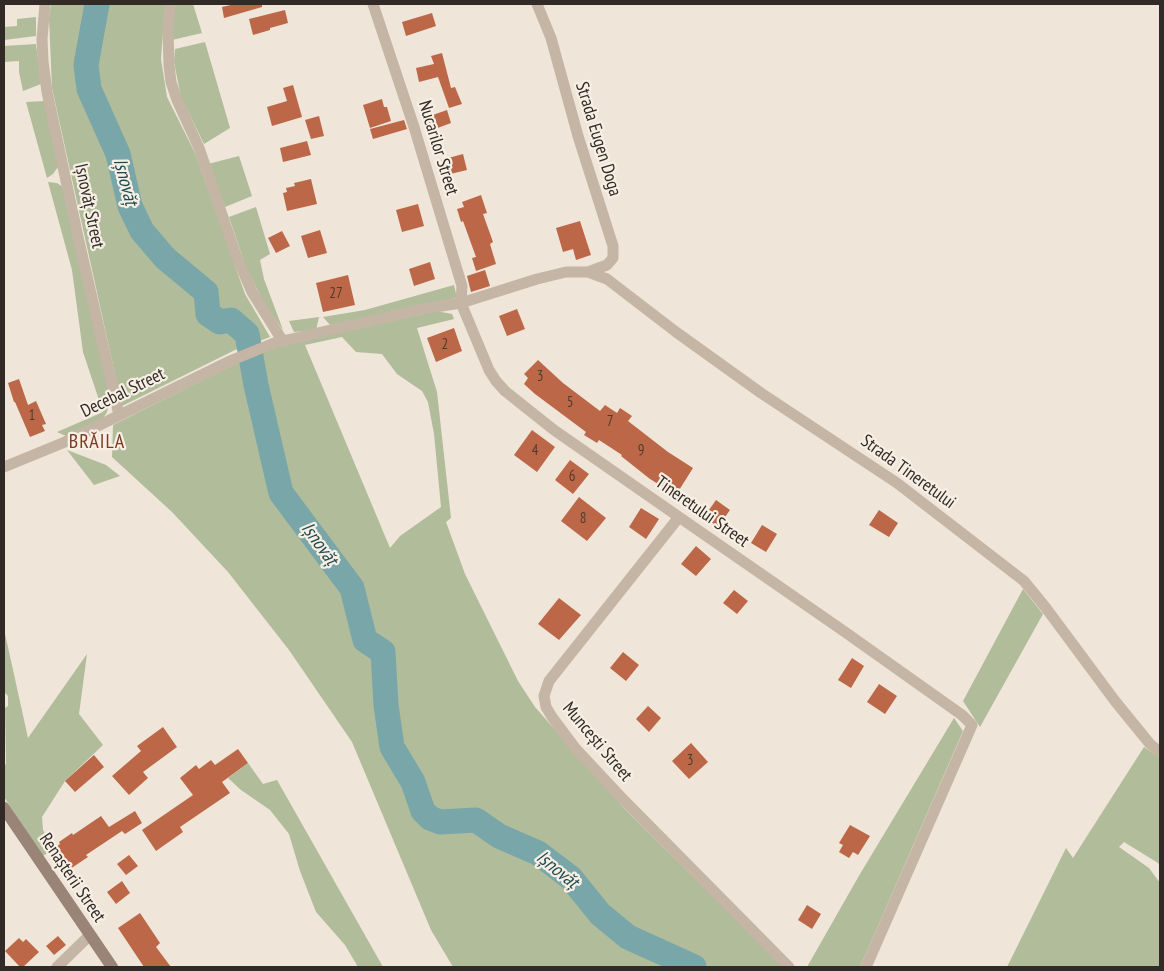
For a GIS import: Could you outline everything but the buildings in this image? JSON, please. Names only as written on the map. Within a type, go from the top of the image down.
[{"type":"main road","name":"Renașterii Street","points":[[4,808],[112,967]]},
{"type":"street","name":"Ișnovăț Street","points":[[45,4],[42,39],[43,62],[48,92],[78,237],[119,415]]},
{"type":"street","points":[[170,4],[168,31],[169,65],[177,100],[199,148],[236,254],[252,292],[278,341],[422,309],[461,304],[537,279],[566,272],[588,272]]},
{"type":"street","name":"Nucarilor Street","points":[[373,4],[414,127],[462,286],[461,304]]},
{"type":"street","name":"Strada Eugen Doga","points":[[537,4],[551,38],[578,136],[613,246],[613,258],[607,265],[588,272]]},
{"type":"street","name":"Strada Tineretului","points":[[588,272],[607,279],[676,332],[761,392],[897,483],[1024,581],[1115,701],[1150,744],[1160,752]]},
{"type":"street","name":"Tineretului Street","points":[[461,304],[489,370],[505,390],[554,430],[837,626],[962,715],[972,725],[866,967]]},
{"type":"street","name":"Decebal Street","points":[[4,467],[65,442],[230,361],[278,341]]},
{"type":"street","name":"Muncești Street","points":[[679,517],[549,681],[544,696],[546,707],[576,749],[601,776],[789,967]]},
{"type":"street","points":[[57,967],[90,935]]},
{"type":"green space","points":[[51,4],[165,4],[161,59],[167,97],[195,153],[245,294],[270,337],[235,350],[122,406],[52,88],[49,18]]},
{"type":"green space","points":[[175,4],[193,4],[202,33],[172,40]]},
{"type":"green space","points":[[36,17],[36,36],[4,40],[4,27],[17,26],[17,19]]},
{"type":"green space","points":[[205,42],[230,128],[204,144],[181,97],[174,62],[175,49]]},
{"type":"green space","points":[[36,44],[41,84],[23,91],[19,61],[4,62],[4,46]]},
{"type":"green space","points":[[45,101],[58,167],[47,178],[26,102]]},
{"type":"green space","points":[[239,156],[252,196],[225,207],[208,164]]},
{"type":"green space","points":[[48,182],[57,183],[63,187],[108,382],[109,406],[106,414],[101,420],[66,436],[57,432],[103,412],[83,352],[72,270]]},
{"type":"green space","points":[[256,207],[270,254],[260,260],[264,279],[283,330],[265,305],[246,267],[229,217]]},
{"type":"green space","points":[[454,285],[457,298],[330,325],[323,317],[365,310]]},
{"type":"green space","points":[[436,311],[452,314],[454,319],[417,328],[437,392],[451,518],[446,522],[465,574],[518,681],[535,707],[624,808],[783,967],[453,967],[431,930],[352,742],[289,650],[228,572],[172,512],[112,457],[113,425],[229,367],[273,348]],"holes":[[[342,337],[356,352],[382,354],[397,374],[422,391],[428,402],[434,434],[441,507],[400,536],[390,548],[305,345]]]},
{"type":"green space","points":[[319,317],[316,330],[294,332],[289,321]]},
{"type":"green space","points":[[67,450],[106,465],[120,476],[94,485]]},
{"type":"green space","points":[[1023,589],[1043,614],[980,727],[963,701]]},
{"type":"green space","points":[[4,629],[28,738],[87,654],[79,714],[103,745],[65,781],[42,817],[43,830],[53,849],[43,856],[4,797],[4,766],[6,764],[5,708],[8,706],[8,696],[4,692]]},
{"type":"green space","points":[[954,718],[963,731],[860,967],[807,967],[860,874]]},
{"type":"green space","points":[[1144,747],[1160,758],[1160,866],[1124,842],[1119,847],[1149,868],[1160,883],[1160,967],[1007,967],[1066,848],[1073,858]]},
{"type":"green space","points":[[248,763],[263,784],[277,780],[383,967],[358,967],[345,945],[316,912],[300,871],[289,834],[270,810],[241,790],[228,778]]},
{"type":"waterway","name":"Ișnovăț","points":[[97,4],[86,65],[89,89],[118,154],[130,206],[142,231],[165,258],[206,292],[208,314],[220,322],[231,320],[247,334],[256,385],[281,493],[352,588],[365,640],[383,652],[386,705],[392,747],[413,782],[423,811],[430,818],[440,822],[476,820],[499,836],[538,853],[571,878],[600,914],[628,937],[694,967]]},
{"type":"district","name":"BRĂILA","points":[[97,442]]}]
